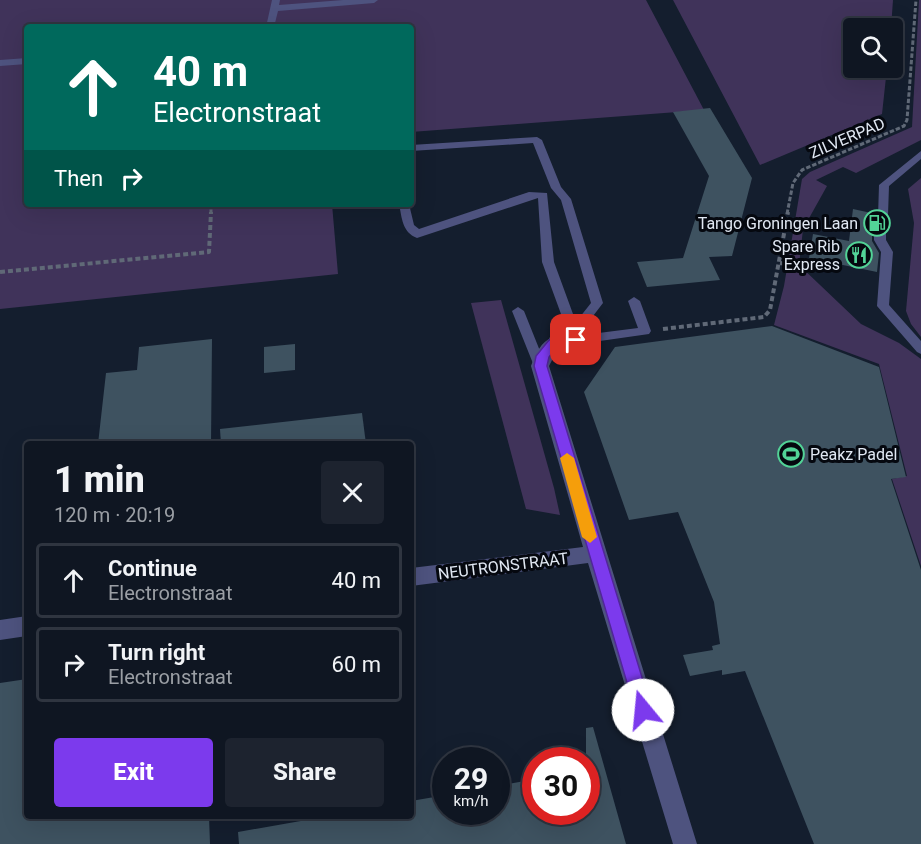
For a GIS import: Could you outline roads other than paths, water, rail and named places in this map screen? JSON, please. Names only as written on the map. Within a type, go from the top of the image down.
[{"type":"street","points":[[553,343],[543,356],[540,366],[595,554],[685,844]]},
{"type":"street","name":"NEUTRONSTRAAT","points":[[414,577],[595,554]]},
{"type":"street","points":[[0,630],[24,627]]},
{"type":"lane","points":[[271,24],[276,4],[374,0]]},
{"type":"lane","points":[[0,63],[24,61]]},
{"type":"lane","points":[[414,148],[537,141],[556,188],[566,199],[597,303],[576,330],[553,343]]},
{"type":"lane","points":[[882,215],[884,185],[921,154]]},
{"type":"lane","points":[[405,207],[409,226],[417,234],[533,194],[543,195],[548,262],[567,314],[553,343]]},
{"type":"lane","points":[[880,233],[880,240],[887,252],[883,306],[921,349]]},
{"type":"lane","points":[[553,343],[645,331],[634,301]]},
{"type":"lane","points":[[518,311],[540,366]]},
{"type":"place","name":"Tango Groningen Laan","points":[[877,223]]},
{"type":"place","name":"Spare Rib Express","points":[[859,255]]},
{"type":"place","name":"Peakz Padel","points":[[791,454]]}]
